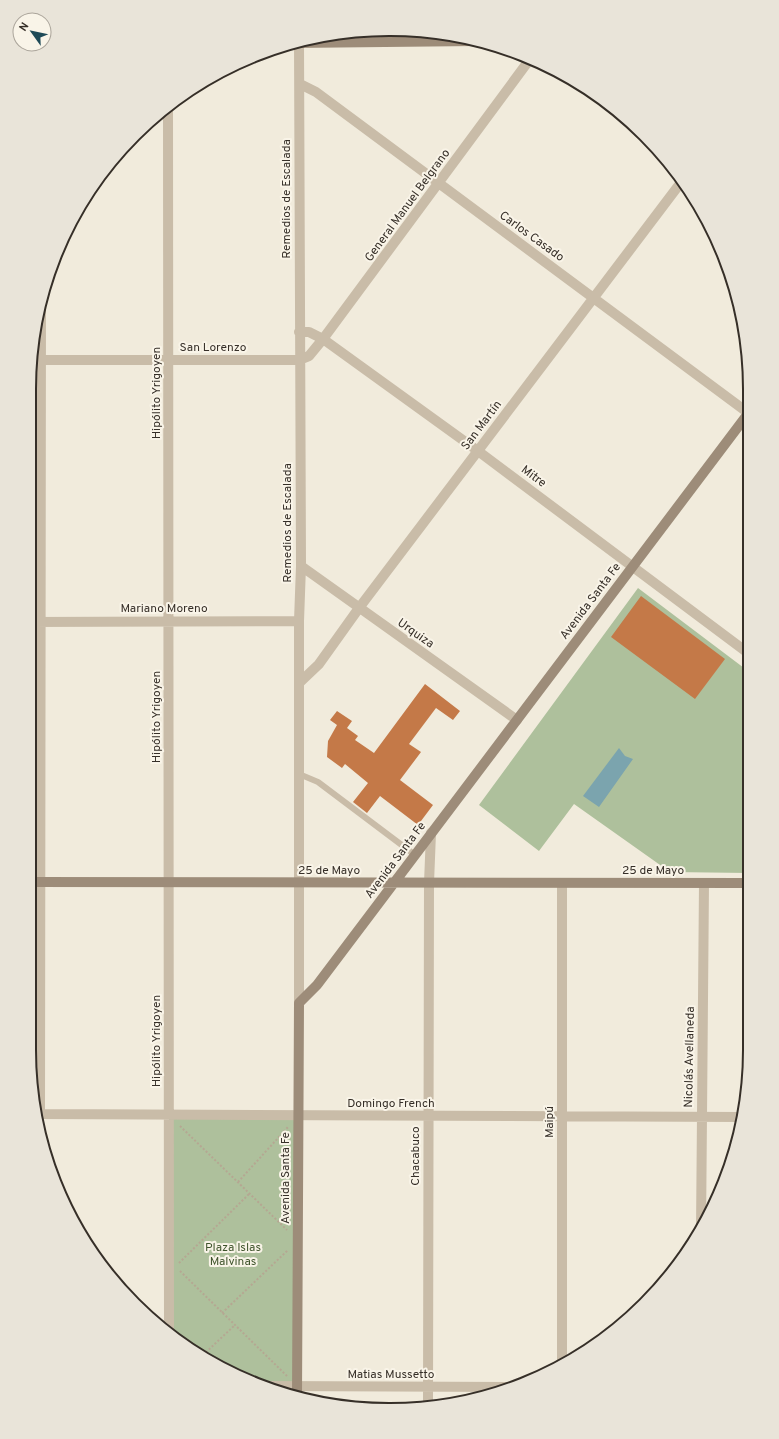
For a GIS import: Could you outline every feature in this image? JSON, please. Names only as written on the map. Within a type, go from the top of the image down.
[{"type":"street","points":[[337,40],[446,41]]},
{"type":"street","name":"Remedios de Escalada","points":[[297,48],[300,84],[299,360],[301,566],[299,621],[299,1003]]},
{"type":"street","name":"General Manuel Belgrano","points":[[299,360],[309,356],[323,339],[527,64]]},
{"type":"street","name":"Carlos Casado","points":[[300,84],[316,92],[743,411]]},
{"type":"street","name":"Hipólito Yrigoyen","points":[[168,114],[169,1326]]},
{"type":"street","name":"San Martín","points":[[299,683],[319,664],[359,608],[678,186]]},
{"type":"street","points":[[40,1102],[41,332]]},
{"type":"street","name":"Mitre","points":[[299,332],[309,332],[323,339],[478,451],[743,649]]},
{"type":"street","name":"San Lorenzo","points":[[38,360],[299,360]]},
{"type":"street","name":"Avenida Santa Fe","points":[[297,1391],[299,1003],[316,985],[394,883],[743,419]]},
{"type":"street","name":"Urquiza","points":[[301,566],[517,720]]},
{"type":"street","name":"Mariano Moreno","points":[[36,622],[299,621]]},
{"type":"street","name":"Chacabuco","points":[[428,1401],[429,883],[431,833]]},
{"type":"street","name":"25 de Mayo","points":[[36,882],[743,883]]},
{"type":"street","name":"Maipú","points":[[562,883],[562,1358]]},
{"type":"street","name":"Nicolás Avellaneda","points":[[700,1218],[704,883]]},
{"type":"street","name":"Domingo French","points":[[42,1114],[736,1117]]},
{"type":"street","name":"Matias Mussetto","points":[[282,1386],[494,1387]]},
{"type":"lane","points":[[299,774],[318,782],[415,855]]},
{"type":"path","points":[[169,1115],[298,1241],[222,1313]]},
{"type":"path","points":[[238,1182],[298,1116]]},
{"type":"path","points":[[249,1194],[176,1267],[297,1386]]},
{"type":"path","points":[[206,1351],[235,1326]]},
{"type":"green space","points":[[638,588],[743,667],[743,873],[670,872],[574,804],[539,851],[479,805]]},
{"type":"green space","name":"Plaza Islas Malvinas","points":[[169,1115],[298,1116],[297,1386],[282,1386],[233,1367],[213,1356],[169,1326]]},
{"type":"water","points":[[619,748],[625,756],[633,759],[599,807],[583,796]]},
{"type":"building","points":[[641,596],[725,659],[695,699],[611,637]]},
{"type":"building","points":[[425,684],[460,711],[453,720],[436,708],[409,744],[421,752],[400,780],[433,805],[418,825],[380,796],[367,813],[353,802],[368,783],[345,764],[342,768],[327,757],[328,741],[337,725],[330,720],[337,711],[352,721],[347,728],[358,736],[355,740],[374,753]]}]
